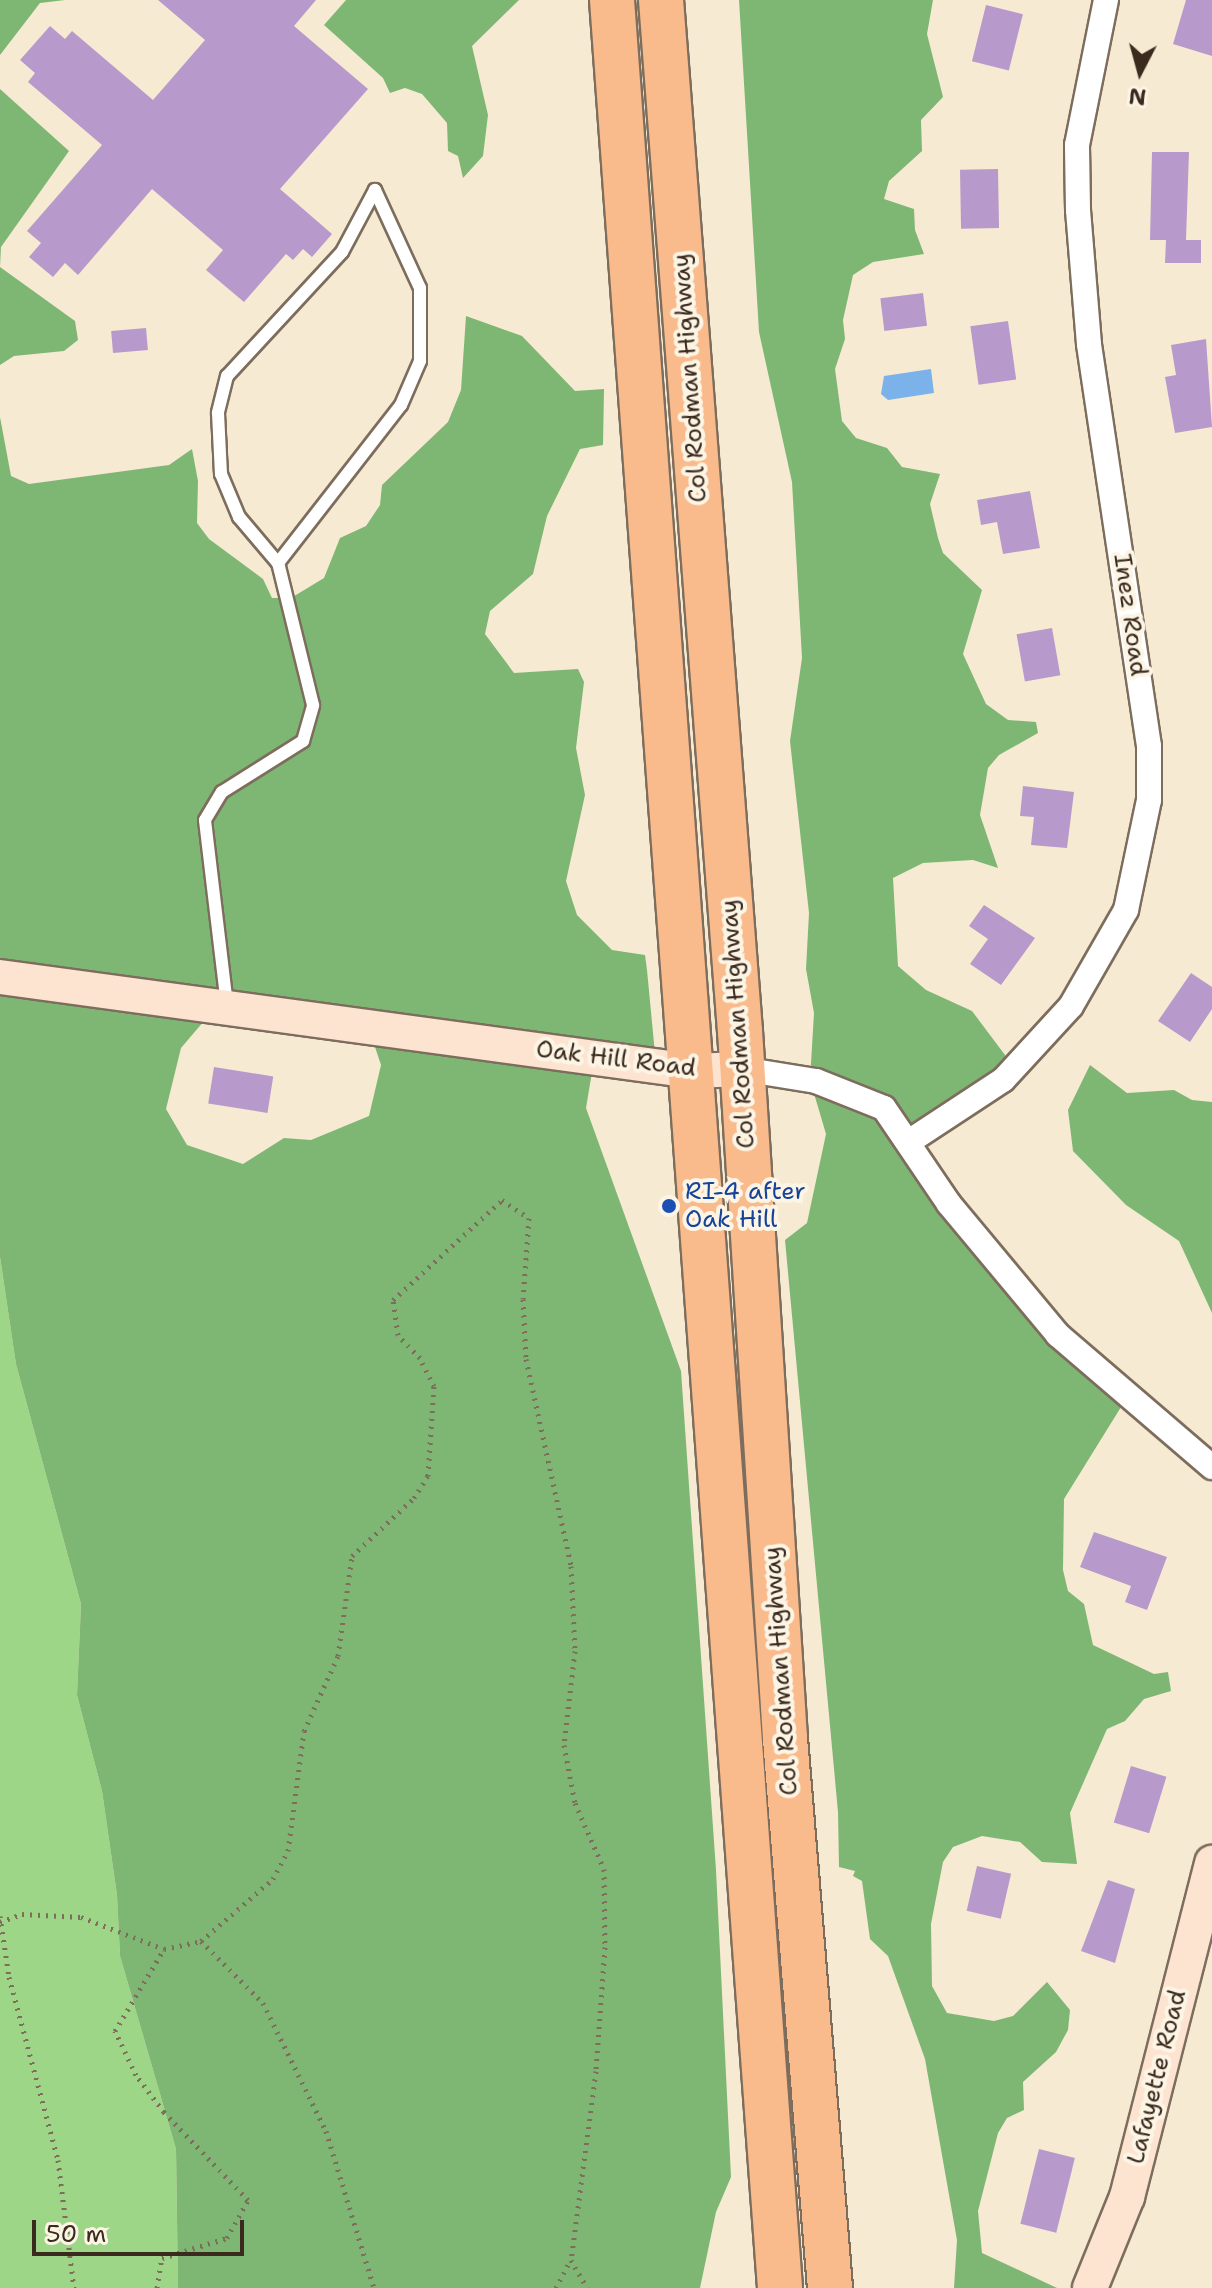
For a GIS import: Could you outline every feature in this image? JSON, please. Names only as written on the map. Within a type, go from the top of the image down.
[{"type":"highway","name":"Col Rodman Highway","points":[[612,0],[780,2288]]},
{"type":"highway","name":"Col Rodman Highway","points":[[661,0],[742,1069],[785,1739],[830,2288]]},
{"type":"street","name":"Inez Road","points":[[910,1141],[1003,1080],[1071,1006],[1126,910],[1149,800],[1149,746],[1089,344],[1078,210],[1077,145],[1106,0]]},
{"type":"street","name":"Oak Hill Road","points":[[0,977],[227,1005],[692,1071],[742,1069],[853,1092],[884,1108],[910,1141],[949,1204],[1058,1335],[1212,1467]]},
{"type":"street","name":"Lafayette Road","points":[[1090,2288],[1127,2197],[1212,1863]]},
{"type":"lane","points":[[227,1005],[205,820],[222,792],[303,741],[313,705],[278,563],[239,517],[221,474],[218,413],[227,376],[342,252],[375,190],[420,288],[420,361],[401,405],[278,563]]},
{"type":"path","points":[[74,2288],[58,2160],[9,1977],[0,1920],[22,1914],[81,1917],[164,1949],[201,1941],[273,1879],[288,1851],[304,1731],[338,1656],[352,1556],[414,1498],[428,1476],[434,1386],[420,1358],[398,1335],[393,1300],[502,1200],[529,1218],[523,1299],[526,1359],[571,1566],[575,1651],[564,1745],[575,1803],[604,1869],[605,1947],[596,2071],[571,2260],[556,2288]]},
{"type":"path","points":[[201,1941],[263,2003],[326,2131],[374,2288]]},
{"type":"path","points":[[157,2288],[162,2258],[227,2238],[248,2200],[164,2112],[136,2075],[115,2031],[164,1949]]},
{"type":"path","points":[[571,2260],[587,2288]]},
{"type":"green space","points":[[0,0],[65,0],[40,3],[0,55]]},
{"type":"green space","points":[[346,0],[519,0],[472,46],[488,115],[483,156],[463,178],[458,156],[448,151],[447,123],[422,94],[405,88],[390,93],[383,78],[324,25]]},
{"type":"green space","points":[[739,0],[933,0],[927,34],[943,97],[921,120],[922,151],[889,181],[884,199],[914,209],[915,230],[924,254],[873,262],[853,275],[843,320],[845,339],[835,369],[842,421],[856,438],[887,448],[902,467],[940,474],[930,504],[943,553],[982,590],[963,654],[986,704],[1008,720],[1036,722],[1038,733],[999,755],[988,768],[980,815],[998,868],[973,860],[923,863],[893,878],[898,966],[926,990],[972,1011],[1014,1067],[914,1149],[1126,1399],[1064,1499],[1063,1570],[1068,1591],[1084,1604],[1093,1645],[1154,1674],[1168,1672],[1171,1691],[1144,1699],[1125,1721],[1107,1729],[1070,1813],[1077,1864],[1042,1862],[1020,1842],[982,1836],[953,1847],[943,1862],[931,1924],[932,1986],[947,2013],[994,2021],[1013,2016],[1047,1982],[1070,2010],[1068,2030],[1056,2052],[1023,2082],[1024,2110],[1007,2118],[998,2133],[978,2211],[982,2253],[1057,2288],[954,2288],[957,2240],[925,2059],[888,1956],[870,1939],[862,1881],[853,1876],[855,1871],[839,1867],[838,1812],[785,1240],[807,1223],[826,1134],[810,1080],[814,1013],[806,969],[809,913],[790,741],[802,658],[792,482],[759,332]]},
{"type":"green space","points":[[0,89],[69,151],[1,247],[0,267]]},
{"type":"green space","points":[[0,267],[75,321],[78,340],[64,351],[14,356],[0,365]]},
{"type":"green space","points":[[466,316],[522,336],[575,391],[604,389],[603,445],[580,449],[547,516],[533,574],[490,611],[485,634],[514,673],[578,669],[584,682],[576,748],[585,795],[566,881],[577,915],[612,950],[645,955],[656,1064],[594,1060],[586,1108],[681,1371],[716,1870],[731,2177],[716,2212],[700,2288],[178,2288],[176,2149],[120,1956],[117,1895],[102,1791],[77,1695],[81,1604],[16,1364],[0,1257],[0,417],[11,476],[29,484],[169,465],[192,449],[198,481],[197,523],[209,539],[263,579],[272,598],[291,598],[324,578],[340,538],[366,526],[380,505],[382,485],[448,422],[461,390]],"holes":[[[216,1007],[370,1032],[381,1065],[369,1116],[311,1140],[284,1138],[243,1164],[187,1145],[166,1109],[181,1048]]]},
{"type":"green space","points":[[1090,1065],[1127,1093],[1174,1090],[1192,1100],[1212,1102],[1212,1313],[1179,1241],[1126,1205],[1073,1151],[1068,1110]]},
{"type":"green space","points":[[0,1257],[16,1364],[81,1604],[77,1695],[102,1791],[117,1895],[120,1956],[176,2149],[178,2288],[0,2288]]},
{"type":"water","points":[[931,369],[934,393],[888,400],[881,394],[884,376]]},
{"type":"building","points":[[158,0],[316,0],[294,26],[368,89],[280,189],[332,234],[312,257],[303,249],[293,260],[286,254],[244,302],[206,270],[223,250],[152,189],[78,275],[65,263],[53,277],[29,257],[41,243],[27,231],[102,145],[28,82],[35,73],[20,60],[50,26],[65,39],[72,31],[153,100],[205,40]]},
{"type":"building","points":[[1186,0],[1212,0],[1212,56],[1173,44]]},
{"type":"building","points":[[986,5],[1023,14],[1009,70],[972,61]]},
{"type":"building","points":[[1152,152],[1189,152],[1186,240],[1201,240],[1201,263],[1165,263],[1166,240],[1150,240]]},
{"type":"building","points":[[998,169],[999,228],[961,229],[960,170]]},
{"type":"building","points":[[923,293],[927,326],[884,331],[880,298]]},
{"type":"building","points":[[1008,321],[1016,379],[979,385],[970,326]]},
{"type":"building","points":[[146,328],[148,350],[113,353],[111,331]]},
{"type":"building","points":[[1206,339],[1212,427],[1175,433],[1165,377],[1176,375],[1171,345]]},
{"type":"building","points":[[1030,491],[1040,548],[1003,554],[997,522],[981,525],[977,500]]},
{"type":"building","points":[[1052,628],[1060,675],[1025,682],[1017,634]]},
{"type":"building","points":[[1023,786],[1074,792],[1067,848],[1031,845],[1034,817],[1020,816]]},
{"type":"building","points":[[984,905],[1035,938],[1001,985],[970,964],[988,939],[969,926]]},
{"type":"building","points":[[1191,973],[1212,987],[1212,1009],[1190,1042],[1158,1021]]},
{"type":"building","points":[[214,1067],[273,1076],[267,1113],[208,1104]]},
{"type":"building","points":[[1094,1532],[1167,1557],[1147,1610],[1125,1602],[1131,1586],[1080,1567]]},
{"type":"building","points":[[1131,1766],[1166,1777],[1149,1833],[1114,1822]]},
{"type":"building","points":[[977,1866],[1011,1874],[1001,1919],[967,1911]]},
{"type":"building","points":[[1108,1880],[1135,1889],[1115,1963],[1081,1951]]},
{"type":"building","points":[[1039,2149],[1075,2158],[1056,2233],[1020,2224]]},
{"type":"place","name":"RI-4 after Oak Hill","points":[[669,1206]]}]
